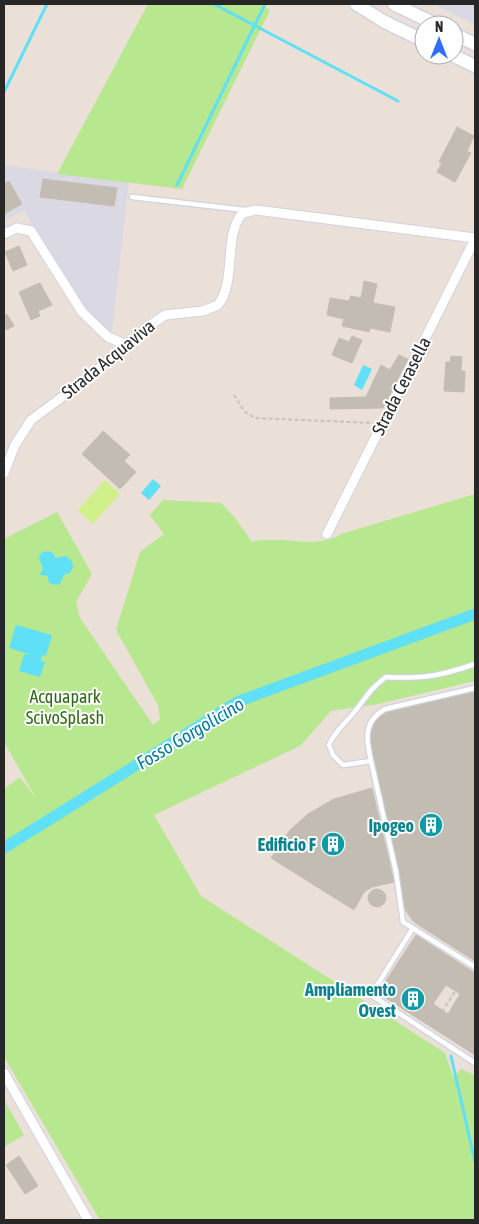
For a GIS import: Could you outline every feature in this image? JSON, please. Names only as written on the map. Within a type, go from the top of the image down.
[{"type":"street","points":[[356,4],[383,21],[414,36]]},
{"type":"street","points":[[394,4],[417,15]]},
{"type":"street","points":[[249,211],[475,238]]},
{"type":"street","name":"Strada Acquaviva","points":[[4,473],[15,445],[32,420],[126,345],[165,315],[203,311],[218,305],[225,292],[236,223],[241,215],[249,211]]},
{"type":"street","points":[[4,234],[17,228],[31,231],[82,312],[108,337],[126,345]]},
{"type":"street","name":"Strada Cerasella","points":[[327,534],[475,238]]},
{"type":"street","points":[[4,1074],[88,1220]]},
{"type":"lane","points":[[132,197],[249,211]]},
{"type":"lane","points":[[371,761],[343,765],[333,755],[330,745],[334,733],[356,710],[370,689],[386,677],[420,679],[445,674],[475,664]]},
{"type":"lane","points":[[472,965],[403,922],[396,872],[367,744],[368,726],[377,714],[385,709],[475,688]]},
{"type":"lane","points":[[413,928],[371,995],[475,1063]]},
{"type":"path","points":[[234,395],[244,410],[255,418],[383,423]]},
{"type":"path","points":[[442,1012],[457,988]]},
{"type":"shaded area","points":[[433,4],[475,4],[475,25],[464,20],[464,15],[455,15]]},
{"type":"shaded area","points":[[4,165],[129,182],[112,332],[94,322],[24,211],[4,221]]},
{"type":"green space","points":[[148,4],[260,4],[270,10],[182,189],[57,174]]},
{"type":"green space","points":[[105,480],[120,494],[93,524],[78,510]]},
{"type":"green space","name":"Acquapark ScivoSplash","points":[[475,494],[475,681],[378,704],[331,711],[300,746],[154,815],[201,896],[445,1053],[453,1077],[461,1069],[475,1075],[475,1220],[100,1220],[4,1057],[4,789],[20,777],[37,800],[4,742],[4,539],[57,512],[92,574],[76,602],[80,618],[153,725],[160,720],[158,705],[116,630],[140,552],[164,534],[150,515],[163,500],[221,503],[236,519],[252,542],[275,540],[309,542],[331,539],[341,534]]},
{"type":"green space","points":[[4,1100],[24,1135],[4,1147]]},
{"type":"water","points":[[363,365],[372,369],[362,390],[354,385]]},
{"type":"water","points":[[153,479],[161,486],[149,500],[141,493]]},
{"type":"water","points":[[47,551],[53,553],[56,558],[66,556],[72,561],[73,567],[70,573],[64,575],[59,585],[51,584],[48,581],[48,576],[40,575],[43,568],[39,558],[41,553]]},
{"type":"water","points":[[16,625],[52,635],[46,656],[42,655],[41,661],[45,662],[40,677],[19,671],[24,655],[28,654],[9,648]]},
{"type":"building","points":[[457,127],[474,136],[467,151],[471,153],[455,182],[437,172],[442,163],[439,162]]},
{"type":"building","points":[[43,179],[117,188],[114,206],[40,197]]},
{"type":"building","points":[[9,181],[22,204],[4,214],[4,184]]},
{"type":"building","points":[[19,246],[27,265],[13,271],[5,252]]},
{"type":"building","points":[[364,281],[377,284],[373,303],[395,307],[390,332],[370,328],[369,332],[342,326],[344,319],[327,315],[330,298],[349,301],[351,296],[361,298]]},
{"type":"building","points":[[40,283],[52,305],[38,311],[40,316],[31,320],[19,292]]},
{"type":"building","points":[[7,314],[14,326],[6,330],[4,316]]},
{"type":"building","points":[[352,336],[362,340],[352,363],[332,355],[339,338],[349,342]]},
{"type":"building","points":[[399,355],[408,359],[383,408],[330,409],[330,398],[366,397],[381,365],[390,370]]},
{"type":"building","points":[[451,356],[462,357],[461,371],[465,371],[464,392],[444,391],[446,362],[450,362]]},
{"type":"building","points":[[103,431],[130,455],[124,461],[136,472],[120,489],[82,454]]},
{"type":"building","name":"Ipogeo","points":[[475,690],[475,961],[413,921],[406,911],[368,739],[370,726],[381,714]]},
{"type":"building","name":"Edificio F","points":[[372,788],[394,882],[372,887],[364,892],[354,910],[271,858],[290,830],[308,814],[334,799]]},
{"type":"building","points":[[377,889],[383,892],[386,898],[383,904],[377,907],[371,904],[368,898],[371,892]]},
{"type":"building","name":"Ampliamento Ovest","points":[[416,935],[475,973],[475,1055],[378,993]],"holes":[[[446,985],[460,994],[448,1014],[433,1004]]]},
{"type":"building","points":[[19,1156],[38,1186],[25,1194],[6,1165]]},
{"type":"waterway","points":[[4,92],[47,4]]},
{"type":"waterway","points":[[214,4],[398,101]]},
{"type":"waterway","points":[[177,185],[265,4]]},
{"type":"waterway","name":"Fosso Gorgolicino","points":[[4,848],[237,702],[475,614]]},
{"type":"waterway","points":[[451,1056],[475,1162]]},
{"type":"place","name":"Ipogeo","points":[[431,825]]},
{"type":"place","name":"Edificio F","points":[[333,844]]},
{"type":"place","name":"Ampliamento Ovest","points":[[413,999]]}]
